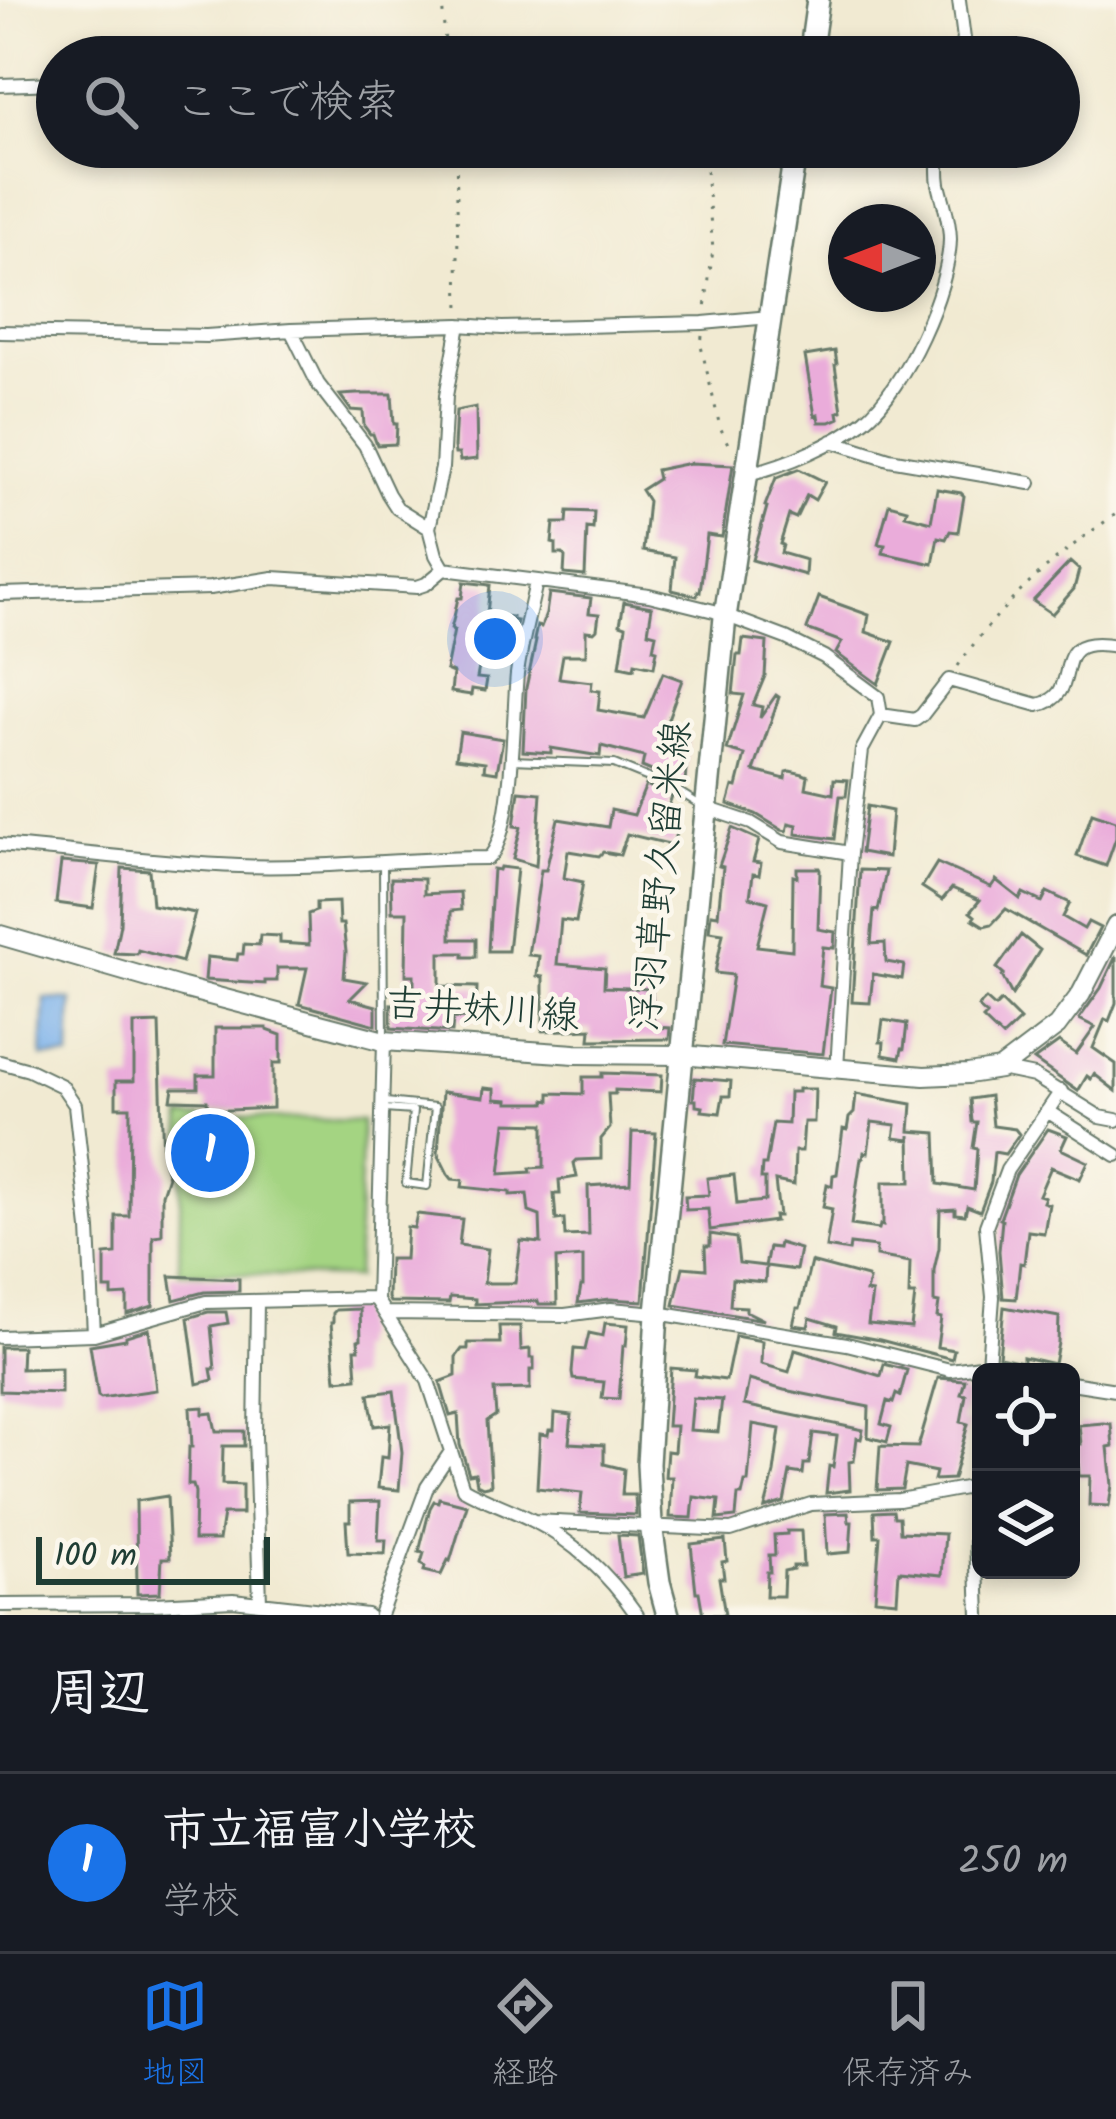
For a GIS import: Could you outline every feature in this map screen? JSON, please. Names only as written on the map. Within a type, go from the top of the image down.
[{"type":"main road","points":[[812,36],[818,0]]},
{"type":"main road","name":"浮羽草野久留米線","points":[[668,1615],[651,1524],[648,1463],[657,1313],[725,616],[793,168]]},
{"type":"main road","points":[[1000,1069],[1057,1026],[1081,994],[1116,926]]},
{"type":"main road","name":"吉井妹川線","points":[[0,934],[384,1041],[575,1054],[681,1055],[924,1076],[1000,1069]]},
{"type":"street","points":[[959,0],[964,36]]},
{"type":"street","points":[[0,85],[36,84]]},
{"type":"street","points":[[747,473],[771,468],[861,424],[894,385],[929,323],[941,288],[950,243],[938,168]]},
{"type":"street","points":[[0,332],[206,336],[459,325],[680,324],[770,317]]},
{"type":"street","points":[[444,569],[429,528],[442,468],[446,396],[459,325]]},
{"type":"street","points":[[291,330],[318,384],[365,445],[388,494],[398,508],[429,528]]},
{"type":"street","points":[[831,441],[889,459],[1030,483]]},
{"type":"street","points":[[0,595],[210,588],[273,578],[417,587],[444,569],[650,595],[714,611],[824,657],[878,697],[881,715],[862,750],[850,853],[837,1069]]},
{"type":"street","points":[[0,845],[241,866],[488,858],[502,839],[518,671],[536,582]]},
{"type":"street","points":[[881,715],[915,720],[949,680],[1038,705],[1051,702],[1060,694],[1072,653],[1080,645],[1092,641],[1116,646]]},
{"type":"street","points":[[706,808],[751,823],[782,842],[850,853]]},
{"type":"street","points":[[381,1307],[384,1041]]},
{"type":"street","points":[[0,1061],[62,1085],[74,1105],[89,1229],[94,1334]]},
{"type":"street","points":[[1000,1069],[1034,1076],[1100,1117],[1116,1120]]},
{"type":"street","points":[[988,1363],[993,1297],[986,1226],[1007,1170],[1061,1090]]},
{"type":"street","points":[[1047,1111],[1116,1155]]},
{"type":"street","points":[[0,1336],[94,1334],[206,1302],[373,1298],[428,1381],[463,1488],[533,1520],[573,1546],[637,1615]]},
{"type":"street","points":[[257,1303],[254,1436],[260,1603]]},
{"type":"street","points":[[381,1307],[565,1315],[611,1309],[657,1313],[848,1344],[950,1370],[972,1367]]},
{"type":"street","points":[[1080,1384],[1116,1390]]},
{"type":"street","points":[[380,1615],[427,1487],[450,1453]]},
{"type":"street","points":[[533,1520],[730,1530],[812,1504],[898,1500],[972,1486]]},
{"type":"street","points":[[978,1579],[979,1615]]},
{"type":"street","points":[[0,1605],[209,1600],[367,1615]]},
{"type":"lane","points":[[512,760],[614,764],[673,788],[706,808]]},
{"type":"lane","points":[[382,860],[384,1041]]},
{"type":"lane","points":[[382,1105],[435,1107],[427,1186],[406,1183],[412,1111],[382,1105]]},
{"type":"path","points":[[442,0],[445,36]]},
{"type":"path","points":[[456,168],[459,325]]},
{"type":"path","points":[[949,680],[971,647],[1060,553],[1116,514]]},
{"type":"green space","points":[[182,1116],[362,1121],[356,1278],[179,1272]]},
{"type":"water","points":[[45,999],[72,1000],[70,1058],[42,1057]]},
{"type":"building","points":[[835,351],[842,411],[839,418],[819,422],[805,356]]},
{"type":"building","points":[[392,394],[396,444],[377,445],[364,426],[363,411],[351,410],[340,395]]},
{"type":"building","points":[[476,407],[477,459],[460,461],[454,447],[456,411]]},
{"type":"building","points":[[690,463],[733,465],[722,537],[707,535],[697,596],[672,590],[675,557],[643,551],[648,501],[641,490],[658,479],[656,470]]},
{"type":"building","points":[[799,469],[825,482],[815,500],[807,495],[796,518],[789,515],[780,544],[781,553],[806,560],[805,575],[752,560],[776,478]]},
{"type":"building","points":[[937,489],[964,496],[958,532],[950,531],[946,539],[938,537],[933,564],[883,553],[885,545],[878,544],[889,504],[907,509],[905,515],[931,522]]},
{"type":"building","points":[[568,511],[594,512],[593,529],[587,528],[585,576],[564,574],[565,557],[556,554],[552,543],[554,523],[567,523]]},
{"type":"building","points":[[1070,562],[1079,570],[1074,589],[1052,614],[1033,601]]},
{"type":"building","points":[[464,582],[490,585],[487,614],[517,621],[512,639],[485,634],[477,678],[487,679],[485,691],[472,689],[471,695],[451,692],[453,673],[446,670]]},
{"type":"building","points":[[549,593],[591,598],[589,613],[599,614],[597,629],[586,631],[586,655],[563,655],[559,678],[592,682],[591,690],[600,691],[598,710],[644,718],[663,673],[682,680],[664,730],[688,735],[685,785],[642,767],[644,757],[601,746],[600,756],[551,748],[551,753],[523,751],[526,688],[537,626],[541,627],[546,614]]},
{"type":"building","points":[[819,597],[869,615],[866,632],[894,642],[878,684],[836,653],[842,642],[807,629]]},
{"type":"building","points":[[624,602],[652,607],[648,632],[656,634],[654,667],[620,666]]},
{"type":"building","points":[[743,639],[767,642],[765,676],[753,705],[762,707],[760,718],[779,697],[754,771],[785,779],[786,772],[803,774],[808,776],[806,788],[833,794],[834,779],[848,780],[846,796],[840,796],[835,839],[796,834],[797,825],[789,823],[787,831],[782,830],[728,804],[745,755],[727,750],[744,695],[733,694]]},
{"type":"building","points":[[460,732],[503,739],[497,772],[484,770],[485,762],[456,758]]},
{"type":"building","points":[[646,785],[672,796],[666,812],[672,814],[667,826],[677,828],[673,845],[627,834],[620,855],[568,851],[564,878],[583,882],[576,922],[561,920],[557,964],[605,968],[604,987],[652,989],[654,1027],[670,1028],[669,1039],[590,1040],[591,1029],[543,1031],[539,956],[528,955],[541,870],[546,870],[558,819],[608,827],[611,810],[634,815]]},
{"type":"building","points":[[519,791],[541,793],[536,866],[513,859],[521,827],[514,826]]},
{"type":"building","points":[[867,806],[892,811],[888,857],[861,852]]},
{"type":"building","points":[[1092,813],[1116,821],[1116,838],[1106,866],[1077,856]]},
{"type":"building","points":[[732,828],[759,840],[753,862],[761,863],[759,875],[753,874],[750,897],[768,902],[757,946],[792,950],[793,876],[797,877],[797,868],[820,870],[818,929],[835,932],[834,948],[823,947],[819,986],[831,988],[823,1054],[722,1045],[733,975],[715,973],[723,933],[709,931],[711,914],[718,915],[723,867],[719,866]]},
{"type":"building","points":[[61,862],[99,865],[93,908],[56,903]]},
{"type":"building","points":[[937,863],[991,887],[996,880],[1020,899],[1023,893],[1042,902],[1047,892],[1070,903],[1063,917],[1084,929],[1088,922],[1100,928],[1086,955],[1006,909],[984,926],[970,912],[980,900],[952,888],[942,900],[922,887]]},
{"type":"building","points":[[122,868],[149,870],[152,905],[195,913],[182,962],[138,950],[137,954],[114,953]]},
{"type":"building","points":[[493,869],[517,869],[508,951],[488,951]]},
{"type":"building","points":[[860,870],[886,871],[878,911],[874,910],[871,944],[885,943],[886,962],[904,965],[902,979],[873,974],[870,1003],[852,1002]]},
{"type":"building","points":[[391,878],[424,879],[424,894],[460,892],[461,910],[451,911],[451,939],[476,939],[476,957],[440,953],[440,986],[477,987],[476,1019],[453,1018],[452,1032],[391,1028],[391,1004],[414,1006],[414,975],[406,975],[407,912],[392,912]]},
{"type":"building","points":[[338,902],[346,952],[344,978],[367,982],[350,999],[376,1006],[376,1025],[299,1004],[307,968],[277,968],[277,981],[265,984],[205,980],[207,957],[237,960],[244,944],[259,945],[260,935],[280,936],[280,943],[309,945],[308,914],[316,911],[316,903]]},
{"type":"building","points":[[1021,935],[1040,950],[1012,995],[997,968]]},
{"type":"building","points":[[1116,956],[1116,1003],[1093,1048],[1116,1064],[1116,1091],[1094,1074],[1091,1079],[1087,1076],[1078,1091],[1034,1060],[1059,1042],[1076,1054],[1095,1027],[1079,1019]]},
{"type":"building","points":[[986,999],[995,1007],[1001,1001],[1020,1020],[1002,1037],[983,1019],[987,1015],[978,1007]]},
{"type":"building","points":[[883,1020],[907,1024],[900,1058],[883,1055]]},
{"type":"building","points":[[159,1023],[163,1160],[168,1176],[162,1194],[162,1235],[153,1236],[153,1306],[127,1314],[127,1295],[112,1296],[112,1289],[105,1289],[105,1255],[116,1254],[116,1216],[129,1216],[130,1107],[116,1107],[116,1081],[134,1081],[134,1024]]},
{"type":"building","points":[[215,1028],[267,1028],[281,1035],[281,1063],[273,1063],[273,1108],[208,1111],[207,1101],[171,1100],[173,1088],[198,1088],[198,1075],[215,1075]]},
{"type":"building","points":[[602,1073],[662,1075],[661,1092],[615,1090],[608,1094],[610,1128],[601,1139],[601,1159],[577,1160],[577,1177],[559,1180],[560,1194],[554,1194],[556,1220],[564,1219],[565,1236],[589,1235],[588,1186],[630,1183],[632,1132],[656,1133],[643,1301],[578,1303],[583,1257],[556,1259],[557,1304],[475,1304],[475,1299],[450,1297],[449,1303],[390,1302],[389,1259],[405,1259],[407,1227],[414,1228],[417,1214],[462,1219],[459,1245],[488,1249],[484,1283],[515,1283],[521,1241],[541,1243],[540,1216],[529,1212],[527,1194],[462,1187],[463,1180],[448,1174],[438,1154],[442,1092],[483,1097],[484,1088],[495,1089],[495,1099],[508,1103],[545,1103],[550,1093],[583,1094],[583,1077],[602,1077]],"holes":[[[506,1123],[544,1124],[544,1167],[500,1174]]]},
{"type":"building","points":[[695,1078],[731,1081],[730,1096],[723,1096],[720,1113],[696,1106]]},
{"type":"building","points":[[815,1089],[814,1122],[804,1122],[802,1151],[795,1151],[794,1185],[775,1181],[779,1216],[774,1216],[775,1221],[710,1230],[708,1209],[686,1210],[685,1196],[709,1195],[707,1178],[734,1175],[737,1204],[765,1201],[762,1165],[766,1165],[773,1123],[788,1124],[789,1092]]},
{"type":"building","points":[[856,1094],[912,1104],[910,1131],[936,1133],[938,1184],[974,1190],[977,1122],[972,1122],[970,1099],[990,1096],[993,1126],[1015,1129],[1019,1134],[1005,1154],[994,1152],[991,1182],[980,1211],[967,1206],[965,1215],[955,1214],[955,1209],[940,1210],[934,1270],[934,1302],[939,1303],[937,1317],[941,1318],[937,1347],[954,1350],[952,1359],[836,1332],[837,1326],[810,1318],[808,1327],[793,1325],[811,1262],[867,1277],[866,1292],[872,1293],[868,1324],[911,1328],[915,1295],[909,1295],[910,1262],[876,1256],[876,1247],[850,1244],[849,1251],[826,1247],[832,1209],[823,1207],[827,1184],[832,1186],[837,1174],[843,1129],[847,1130]],"holes":[[[872,1122],[896,1125],[894,1138],[910,1140],[910,1135],[911,1182],[883,1182],[883,1226],[879,1229],[851,1225]]]},
{"type":"building","points":[[1048,1129],[1067,1136],[1061,1149],[1088,1162],[1080,1179],[1051,1167],[1039,1195],[1049,1204],[1044,1233],[1028,1231],[1016,1299],[1003,1298],[1000,1219],[1016,1175]]},
{"type":"building","points":[[710,1234],[736,1238],[739,1263],[765,1266],[769,1247],[778,1248],[779,1243],[800,1249],[796,1270],[766,1266],[765,1282],[732,1279],[730,1306],[746,1307],[764,1320],[674,1305],[683,1267],[706,1269],[705,1246],[710,1246]]},
{"type":"building","points":[[170,1276],[239,1279],[239,1291],[204,1292],[174,1300]]},
{"type":"building","points":[[1004,1307],[1059,1317],[1054,1363],[999,1357]]},
{"type":"building","points":[[360,1309],[357,1378],[336,1380],[333,1313]]},
{"type":"building","points":[[226,1312],[228,1323],[211,1326],[213,1380],[197,1384],[188,1318]]},
{"type":"building","points":[[605,1323],[628,1325],[619,1399],[602,1398],[604,1382],[573,1379],[574,1349],[585,1350],[589,1333],[603,1336]]},
{"type":"building","points":[[499,1326],[520,1326],[521,1350],[530,1349],[534,1370],[530,1370],[530,1389],[494,1390],[496,1415],[487,1421],[491,1485],[483,1487],[477,1484],[475,1473],[469,1474],[460,1445],[458,1414],[450,1416],[440,1382],[456,1376],[456,1357],[468,1349],[468,1343],[500,1343]]},
{"type":"building","points":[[149,1329],[156,1390],[98,1396],[90,1345],[126,1339]]},
{"type":"building","points":[[735,1336],[762,1341],[761,1364],[789,1372],[795,1350],[881,1376],[884,1364],[907,1370],[900,1396],[896,1394],[893,1403],[887,1401],[881,1424],[891,1427],[887,1442],[868,1437],[869,1407],[749,1380],[744,1405],[863,1430],[854,1461],[849,1462],[850,1490],[826,1493],[837,1436],[813,1433],[803,1474],[790,1472],[784,1502],[765,1508],[780,1429],[753,1424],[748,1482],[738,1495],[736,1517],[717,1519],[719,1500],[694,1497],[692,1518],[670,1517],[672,1477],[665,1477],[676,1426],[667,1426],[671,1368],[726,1380]],"holes":[[[693,1398],[722,1400],[718,1432],[690,1430]]]},
{"type":"building","points":[[0,1347],[22,1347],[21,1369],[61,1368],[61,1393],[0,1391]]},
{"type":"building","points":[[938,1378],[965,1380],[961,1422],[968,1424],[953,1479],[934,1480],[936,1472],[906,1466],[902,1489],[877,1490],[880,1446],[918,1447]]},
{"type":"building","points":[[394,1391],[402,1452],[399,1490],[378,1488],[381,1457],[388,1458],[390,1424],[374,1426],[369,1394]]},
{"type":"building","points":[[203,1407],[203,1414],[212,1413],[216,1431],[244,1431],[244,1446],[223,1446],[222,1484],[242,1485],[242,1514],[223,1514],[219,1540],[194,1540],[195,1492],[188,1485],[190,1408]]},
{"type":"building","points":[[555,1413],[572,1415],[569,1443],[604,1445],[604,1464],[624,1469],[622,1495],[635,1495],[636,1515],[580,1513],[582,1493],[537,1488],[540,1434],[554,1430]]},
{"type":"building","points":[[1111,1424],[1109,1506],[1089,1505],[1090,1476],[1080,1476],[1080,1425]]},
{"type":"building","points":[[167,1496],[170,1558],[162,1558],[160,1593],[137,1594],[136,1501]]},
{"type":"building","points":[[439,1498],[467,1505],[441,1575],[424,1571],[424,1553],[419,1552],[430,1508]]},
{"type":"building","points":[[380,1501],[378,1540],[386,1540],[385,1554],[348,1553],[350,1502]]},
{"type":"building","points":[[893,1511],[899,1517],[900,1532],[945,1534],[942,1575],[899,1571],[897,1601],[875,1599],[880,1536],[875,1536],[874,1512]]},
{"type":"building","points":[[848,1513],[850,1552],[827,1554],[825,1514]]},
{"type":"building","points":[[801,1531],[803,1566],[784,1571],[783,1596],[766,1596],[774,1535]]},
{"type":"building","points":[[618,1535],[638,1536],[643,1574],[623,1577]]},
{"type":"building","points":[[725,1540],[727,1561],[722,1562],[724,1578],[719,1578],[725,1615],[703,1615],[691,1544]]},
{"type":"place","name":"市立福富小学校","points":[[210,1153]]}]
